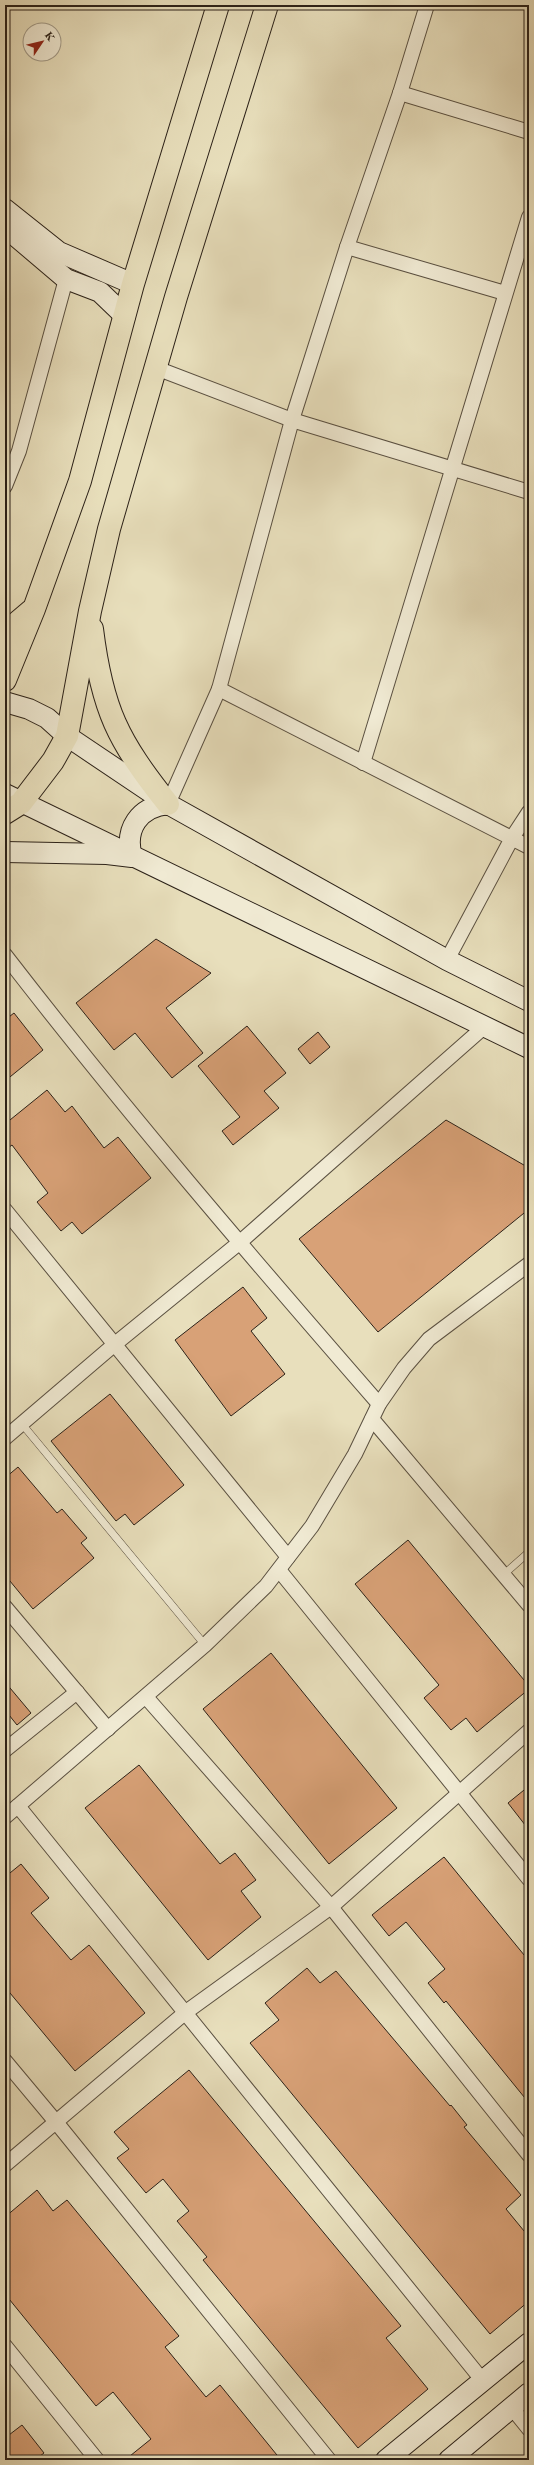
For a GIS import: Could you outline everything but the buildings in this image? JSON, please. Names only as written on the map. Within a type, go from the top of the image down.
[{"type":"main road","points":[[5,680],[34,609],[80,481],[133,284],[218,5]]},
{"type":"main road","points":[[267,5],[156,368],[109,529],[90,611],[67,736],[53,761],[10,803],[132,857],[529,1048]]},
{"type":"main road","points":[[5,209],[59,252],[133,284]]},
{"type":"main road","points":[[5,227],[66,279],[100,292],[124,316]]},
{"type":"main road","points":[[5,633],[34,609]]},
{"type":"main road","points":[[90,611],[97,665],[110,714],[122,742],[137,766],[168,804]]},
{"type":"main road","points":[[5,702],[29,709],[47,718],[67,736],[168,804],[447,960],[529,1001]]},
{"type":"main road","points":[[132,857],[130,833],[137,818],[151,808],[168,804]]},
{"type":"main road","points":[[5,852],[107,854],[132,857]]},
{"type":"main road","points":[[386,2460],[529,2343]]},
{"type":"main road","points":[[449,2460],[529,2393]]},
{"type":"street","points":[[168,804],[219,689],[292,420],[347,247],[400,93],[427,5]]},
{"type":"street","points":[[400,93],[529,132]]},
{"type":"street","points":[[364,762],[529,217]]},
{"type":"street","points":[[347,247],[505,294]]},
{"type":"street","points":[[5,486],[19,451],[66,279]]},
{"type":"street","points":[[156,368],[292,420],[529,492]]},
{"type":"street","points":[[219,689],[529,847]]},
{"type":"street","points":[[447,960],[512,838],[529,812]]},
{"type":"street","points":[[5,955],[69,1037],[239,1243],[379,1404]]},
{"type":"street","points":[[5,1438],[115,1344],[239,1243],[484,1027]]},
{"type":"street","points":[[5,1210],[288,1557]]},
{"type":"street","points":[[5,1817],[205,1645],[266,1586],[312,1526],[355,1454],[379,1404],[404,1368],[429,1339],[529,1264]]},
{"type":"street","points":[[372,1419],[529,1605]]},
{"type":"street","points":[[278,1570],[529,1878]]},
{"type":"street","points":[[5,1607],[108,1729]]},
{"type":"street","points":[[5,1750],[77,1692]]},
{"type":"street","points":[[146,1697],[331,1907],[529,2155]]},
{"type":"street","points":[[5,2165],[186,2012],[331,1907],[458,1792],[529,1731]]},
{"type":"street","points":[[18,1806],[186,2012],[482,2381]]},
{"type":"street","points":[[5,2061],[329,2460]]},
{"type":"street","points":[[5,2346],[97,2460]]},
{"type":"street","points":[[512,2408],[529,2429]]},
{"type":"lane","points":[[22,1424],[205,1645]]},
{"type":"lane","points":[[503,1575],[529,1552]]}]
